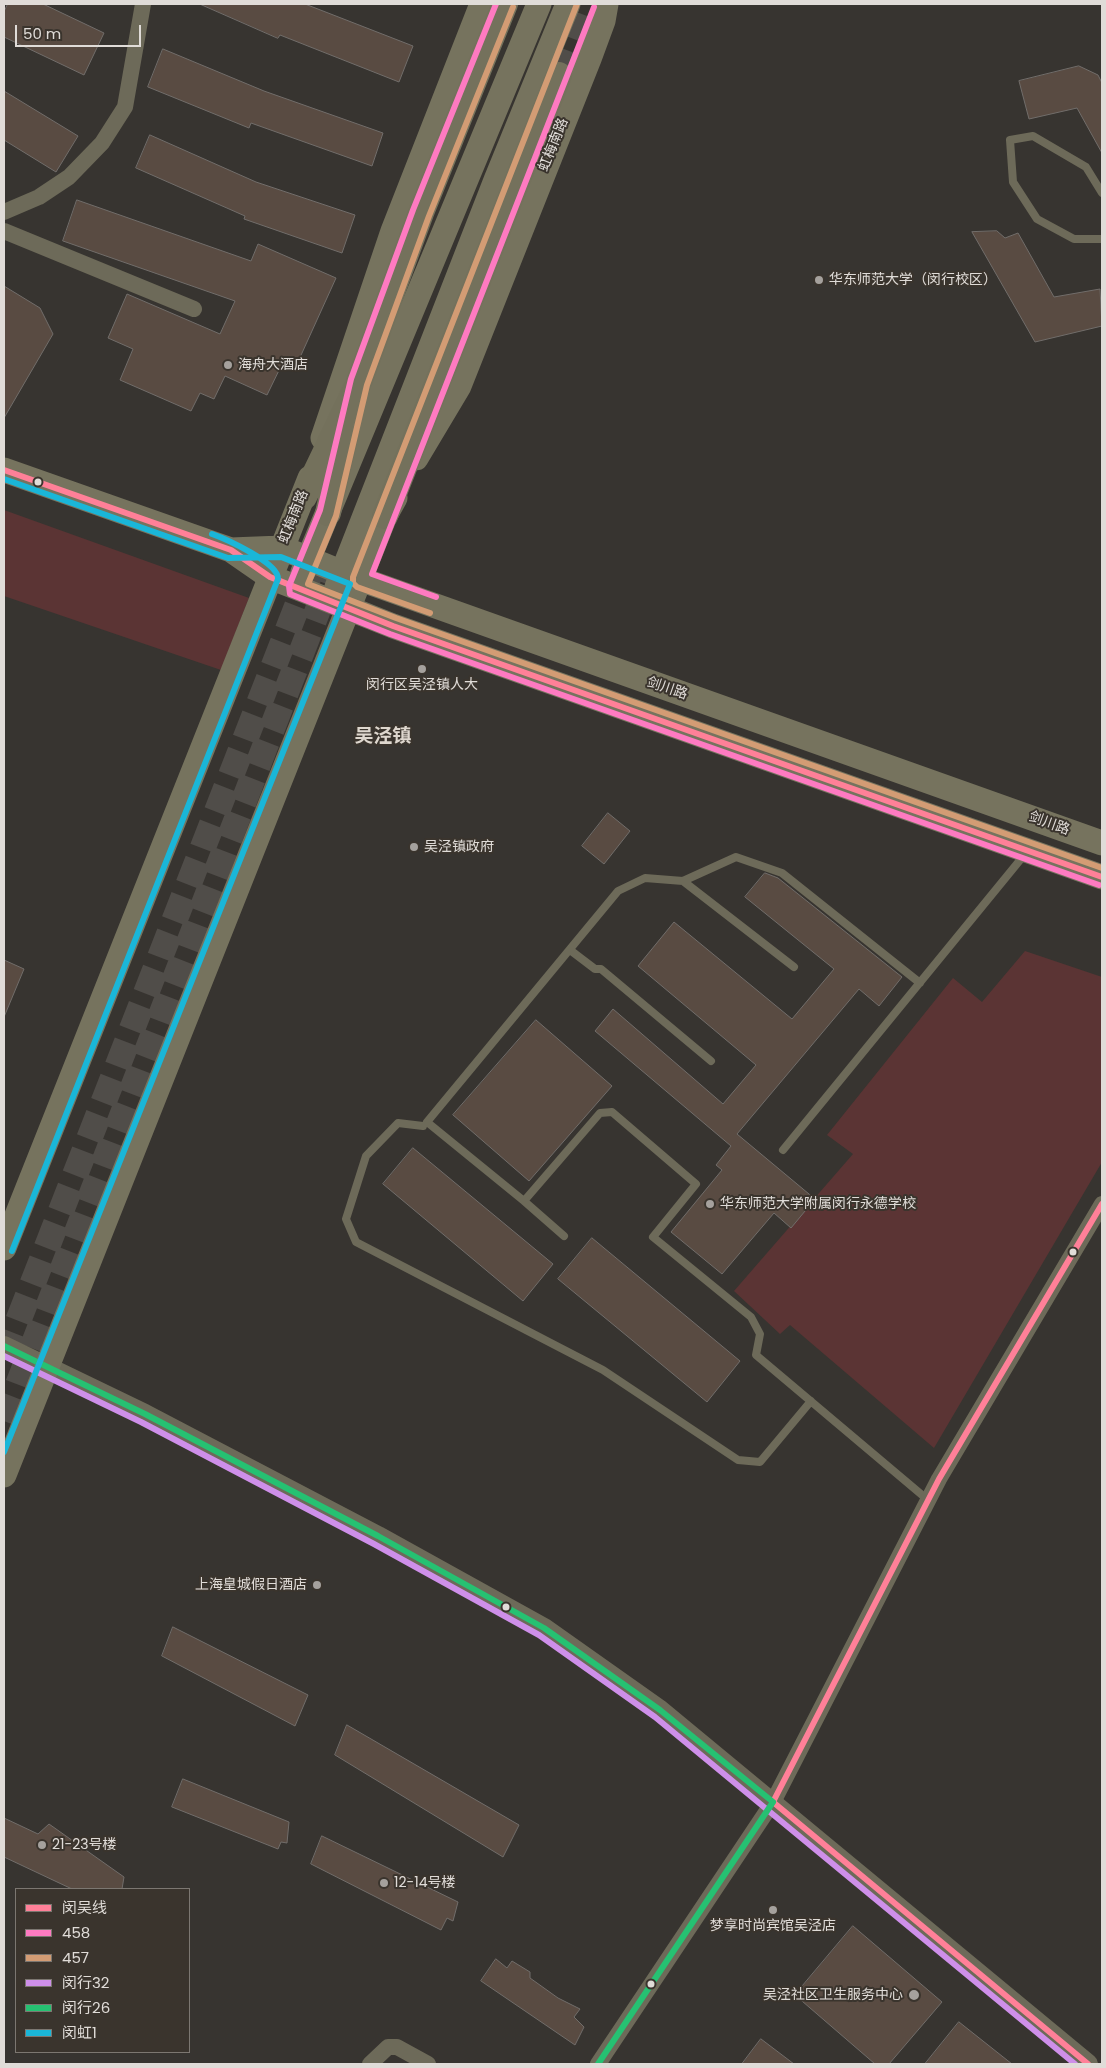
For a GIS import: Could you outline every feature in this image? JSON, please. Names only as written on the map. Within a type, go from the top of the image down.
[{"type":"highway","points":[[304,497],[359,382],[421,213],[505,4]]},
{"type":"highway","points":[[385,516],[559,75]]},
{"type":"highway","points":[[328,514],[359,382]]},
{"type":"main road","name":"虹梅南路","points":[[4,1248],[270,577],[304,497],[393,231],[482,4]]},
{"type":"main road","points":[[297,589],[451,212],[539,4]]},
{"type":"main road","name":"虹梅南路","points":[[4,1475],[352,576],[496,180],[568,4]]},
{"type":"main road","name":"虹梅南路","points":[[352,576],[459,386],[589,60],[603,21],[606,4]]},
{"type":"main road","name":"剑川路","points":[[4,470],[230,550],[270,577],[340,605],[1102,877]]},
{"type":"main road","name":"剑川路","points":[[230,550],[282,548],[352,576],[1102,843]]},
{"type":"street","points":[[4,212],[39,197],[69,177],[102,143],[125,107],[143,4]]},
{"type":"street","points":[[4,231],[194,309]]},
{"type":"street","points":[[598,2064],[773,1802],[928,1500],[1102,1204]]},
{"type":"street","points":[[4,1346],[145,1414],[369,1531],[544,1628],[660,1710],[1088,2064]]},
{"type":"street","points":[[370,2064],[388,2047],[397,2046],[428,2064]]},
{"type":"lane","points":[[1102,193],[1086,167],[1033,136],[1010,140],[1013,182],[1037,220],[1074,239],[1102,239]]},
{"type":"lane","points":[[783,1150],[1027,850]]},
{"type":"lane","points":[[564,1236],[427,1122],[618,891],[645,878],[683,881],[736,857],[782,873],[920,983]]},
{"type":"lane","points":[[683,881],[794,967]]},
{"type":"lane","points":[[570,950],[595,969],[602,969],[711,1061]]},
{"type":"lane","points":[[524,1201],[600,1113],[612,1112],[696,1184],[653,1237],[751,1317],[760,1334],[756,1355],[928,1500]]},
{"type":"lane","points":[[423,1126],[398,1123],[366,1156],[346,1219],[356,1242],[603,1370],[738,1460],[760,1462],[811,1401]]},
{"type":"shaded area","points":[[4,510],[249,598],[221,670],[4,596]]},
{"type":"shaded area","points":[[1025,951],[1102,977],[1102,1162],[934,1448],[790,1325],[780,1334],[734,1291],[853,1154],[827,1135],[953,978],[982,1002]]},
{"type":"building","points":[[8,4],[43,4],[104,33],[84,75],[4,37],[4,12]]},
{"type":"building","points":[[200,4],[305,4],[413,46],[399,82],[280,35],[278,38]]},
{"type":"building","points":[[163,49],[264,91],[383,133],[372,166],[251,123],[249,128],[148,87]]},
{"type":"building","points":[[1079,66],[1098,75],[1102,83],[1102,153],[1077,108],[1029,119],[1019,81]]},
{"type":"building","points":[[4,91],[78,136],[56,172],[4,140]]},
{"type":"building","points":[[150,135],[256,182],[355,215],[342,253],[244,219],[245,216],[136,168]]},
{"type":"building","name":"海舟大酒店","points":[[77,200],[251,261],[258,244],[336,278],[297,364],[285,358],[267,395],[225,376],[214,399],[200,393],[191,411],[120,380],[133,349],[108,338],[127,294],[220,334],[235,301],[63,241]]},
{"type":"building","points":[[997,231],[1005,238],[1018,233],[1054,297],[1100,289],[1102,326],[1035,342],[972,232]]},
{"type":"building","points":[[4,286],[40,308],[53,334],[4,418]]},
{"type":"building","points":[[608,813],[630,831],[604,864],[582,846]]},
{"type":"building","points":[[765,873],[778,878],[902,977],[879,1006],[859,989],[737,1134],[815,1199],[791,1228],[774,1213],[722,1274],[671,1232],[722,1170],[716,1165],[731,1146],[595,1031],[613,1009],[723,1104],[756,1065],[638,966],[674,922],[792,1019],[834,969],[745,897]]},
{"type":"building","points":[[4,960],[24,969],[4,1017]]},
{"type":"building","points":[[536,1020],[612,1086],[529,1181],[453,1115]]},
{"type":"building","points":[[413,1148],[553,1264],[523,1301],[383,1184]]},
{"type":"building","points":[[592,1238],[740,1361],[707,1402],[558,1279]]},
{"type":"building","points":[[173,1627],[308,1695],[295,1726],[162,1656]]},
{"type":"building","points":[[347,1725],[519,1825],[503,1857],[335,1755]]},
{"type":"building","points":[[183,1779],[289,1822],[287,1843],[281,1842],[278,1849],[172,1807]]},
{"type":"building","name":"21-23号楼","points":[[4,1818],[38,1834],[49,1824],[124,1877],[122,1888],[70,1888],[4,1857]]},
{"type":"building","name":"12-14号楼","points":[[322,1836],[458,1902],[453,1921],[447,1918],[441,1930],[311,1864]]},
{"type":"building","name":"吴泾社区卫生服务中心","points":[[853,1926],[942,2002],[889,2064],[875,2064],[795,1995]]},
{"type":"building","points":[[496,1959],[507,1968],[512,1961],[530,1972],[530,1978],[558,1998],[580,2009],[574,2017],[584,2027],[575,2045],[481,1981]]},
{"type":"building","points":[[959,2022],[1012,2064],[925,2064]]},
{"type":"building","points":[[761,2039],[794,2064],[742,2064]]},
{"type":"tunnel","points":[[559,75],[586,4]]},
{"type":"tunnel","points":[[4,1357],[312,568]]},
{"type":"tunnel","points":[[4,1421],[331,576]]},
{"type":"transit line","name":"458","points":[[496,4],[413,210],[351,379],[320,510],[289,586],[290,594],[390,634],[1099,885]]},
{"type":"transit line","name":"457","points":[[430,613],[357,587],[353,583],[353,577],[577,4]]},
{"type":"transit line","name":"457","points":[[513,7],[429,216],[367,385],[336,516],[308,584],[396,618],[1102,868]]},
{"type":"transit line","name":"458","points":[[436,597],[372,574],[594,7]]},
{"type":"transit line","name":"闵吴线","points":[[4,470],[231,550],[270,577],[393,626],[1102,877]]},
{"type":"transit line","name":"闵虹1","points":[[4,479],[228,558],[281,557],[350,584],[4,1452]]},
{"type":"transit line","name":"闵虹1","points":[[12,1251],[278,579],[270,566],[251,552],[212,534]]},
{"type":"transit line","name":"闵吴线","points":[[773,1802],[939,1479],[1102,1204]]},
{"type":"transit line","name":"闵行26","points":[[4,1346],[145,1414],[378,1536],[544,1628],[660,1710],[773,1802]]},
{"type":"transit line","name":"闵行32","points":[[4,1356],[141,1422],[374,1544],[539,1635],[655,1717],[1075,2064]]},
{"type":"transit line","name":"闵吴线","points":[[773,1802],[1088,2064]]},
{"type":"transit line","name":"闵行26","points":[[598,2064],[773,1802]]},
{"type":"place","name":"华东师范大学（闵行校区）","points":[[819,280]]},
{"type":"place","name":"海舟大酒店","points":[[228,365]]},
{"type":"place","name":"闵行区吴泾镇人大","points":[[422,669]]},
{"type":"place","name":"吴泾镇政府","points":[[414,847]]},
{"type":"place","name":"华东师范大学附属闵行永德学校","points":[[710,1204]]},
{"type":"place","name":"上海皇城假日酒店","points":[[317,1585]]},
{"type":"place","name":"21-23号楼","points":[[42,1845]]},
{"type":"place","name":"12-14号楼","points":[[384,1883]]},
{"type":"place","name":"梦享时尚宾馆吴泾店","points":[[773,1910]]},
{"type":"place","name":"吴泾社区卫生服务中心","points":[[914,1995]]},
{"type":"district","name":"吴泾镇","points":[[383,737]]}]
